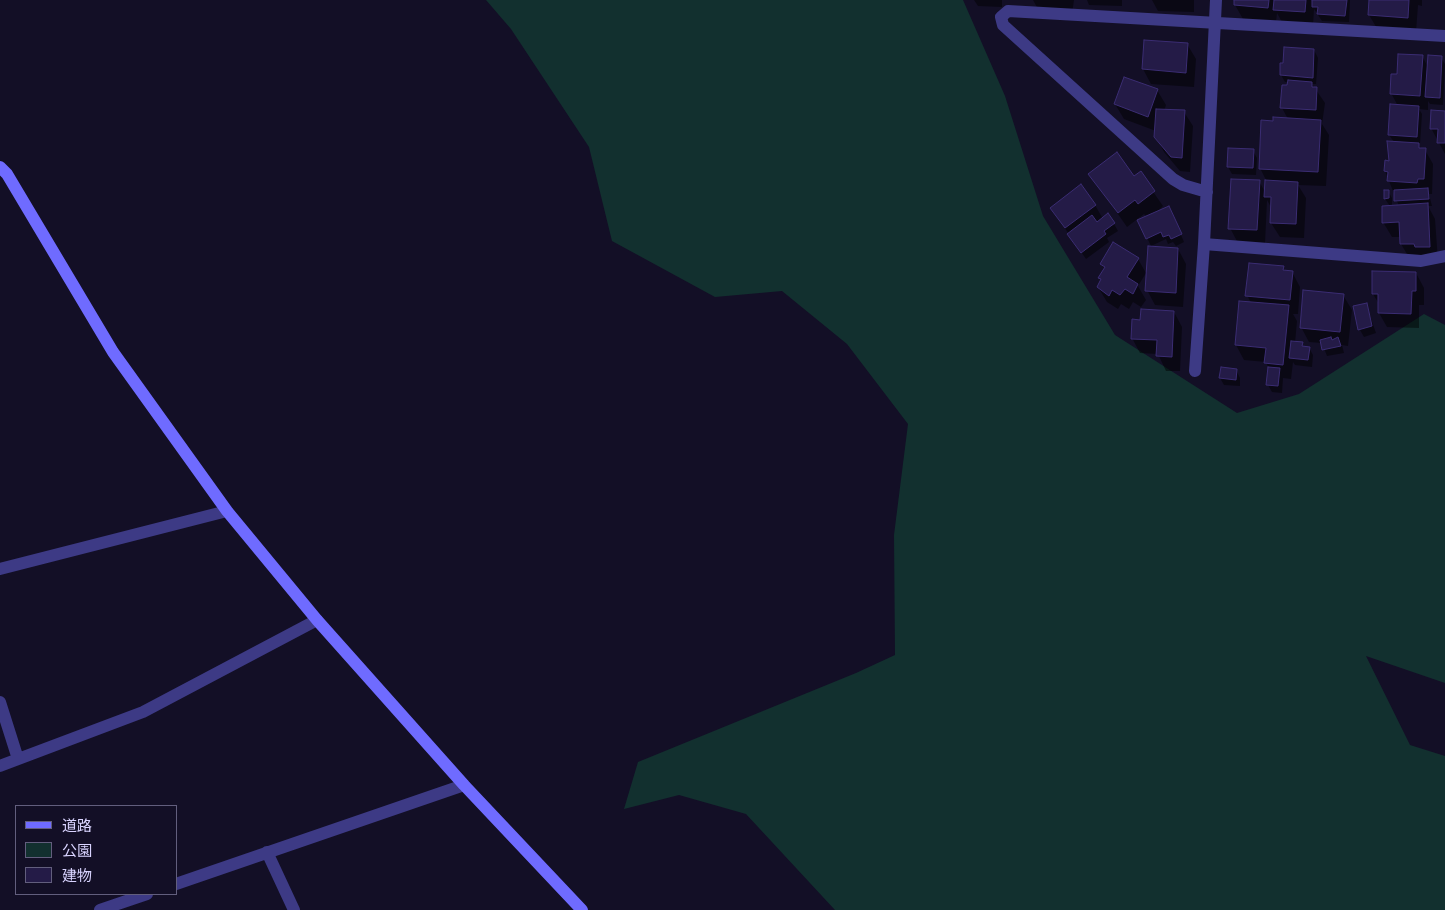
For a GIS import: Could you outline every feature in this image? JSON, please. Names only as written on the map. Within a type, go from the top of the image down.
[{"type":"street","points":[[1195,371],[1207,192],[1216,0]]},
{"type":"street","points":[[1207,192],[1183,185],[1173,179],[1003,25],[1000,17],[1008,11],[1445,36]]},
{"type":"street","points":[[0,167],[7,174],[112,352],[227,510],[317,620],[464,785],[582,910]]},
{"type":"street","points":[[1204,244],[1421,261],[1445,256]]},
{"type":"street","points":[[0,569],[227,510]]},
{"type":"street","points":[[0,766],[143,712],[317,620]]},
{"type":"street","points":[[0,702],[18,759]]},
{"type":"street","points":[[178,883],[464,785]]},
{"type":"street","points":[[267,852],[294,910]]},
{"type":"street","points":[[100,910],[118,907],[145,895]]},
{"type":"green space","points":[[486,0],[963,0],[1005,96],[1043,216],[1115,335],[1237,413],[1299,394],[1424,314],[1445,325],[1445,683],[1366,656],[1410,745],[1445,756],[1445,910],[835,910],[746,814],[679,795],[624,809],[638,762],[856,673],[895,655],[894,535],[908,424],[847,344],[782,291],[715,297],[612,241],[589,147],[511,29]]},
{"type":"building","points":[[1234,0],[1269,0],[1268,8],[1234,5]]},
{"type":"building","points":[[1274,0],[1306,0],[1305,12],[1273,10]]},
{"type":"building","points":[[1312,0],[1347,0],[1345,16],[1317,14],[1318,7],[1312,7]]},
{"type":"building","points":[[1369,0],[1409,0],[1408,18],[1368,15]]},
{"type":"building","points":[[1144,40],[1188,43],[1186,73],[1142,69]]},
{"type":"building","points":[[1284,47],[1314,49],[1313,78],[1280,75],[1280,63],[1283,63]]},
{"type":"building","points":[[1398,54],[1423,55],[1420,96],[1390,94],[1391,74],[1397,74]]},
{"type":"building","points":[[1428,55],[1442,56],[1440,98],[1425,97]]},
{"type":"building","points":[[1124,77],[1158,89],[1148,117],[1114,104]]},
{"type":"building","points":[[1288,80],[1312,82],[1312,87],[1317,87],[1316,110],[1280,108],[1282,85],[1287,85]]},
{"type":"building","points":[[1390,104],[1419,106],[1417,137],[1388,135]]},
{"type":"building","points":[[1156,109],[1185,110],[1182,158],[1171,157],[1154,137]]},
{"type":"building","points":[[1431,110],[1445,111],[1445,143],[1437,143],[1438,129],[1430,129]]},
{"type":"building","points":[[1273,117],[1321,120],[1318,172],[1259,169],[1261,120],[1273,121]]},
{"type":"building","points":[[1387,141],[1419,143],[1419,148],[1426,148],[1424,179],[1418,179],[1417,183],[1387,181],[1388,172],[1384,171],[1385,160],[1389,161]]},
{"type":"building","points":[[1228,148],[1254,149],[1253,168],[1227,167]]},
{"type":"building","points":[[1117,152],[1134,176],[1141,171],[1155,191],[1138,204],[1135,200],[1118,213],[1088,174]]},
{"type":"building","points":[[1231,179],[1260,180],[1257,230],[1228,229]]},
{"type":"building","points":[[1265,180],[1298,182],[1296,224],[1270,223],[1271,197],[1264,197]]},
{"type":"building","points":[[1081,184],[1096,205],[1065,228],[1050,208]]},
{"type":"building","points":[[1428,188],[1429,199],[1394,201],[1394,190]]},
{"type":"building","points":[[1384,190],[1389,190],[1389,198],[1384,199]]},
{"type":"building","points":[[1428,203],[1430,247],[1400,244],[1399,222],[1382,223],[1382,206]]},
{"type":"building","points":[[1169,206],[1182,234],[1171,239],[1169,235],[1163,237],[1161,232],[1146,239],[1137,220]]},
{"type":"building","points":[[1108,213],[1115,223],[1104,231],[1106,234],[1081,253],[1067,234],[1092,215],[1097,222]]},
{"type":"building","points":[[1113,242],[1139,258],[1127,277],[1138,284],[1133,294],[1125,289],[1120,295],[1112,290],[1109,296],[1097,287],[1101,279],[1098,278],[1105,267],[1100,264]]},
{"type":"building","points":[[1148,246],[1178,248],[1176,293],[1145,291]]},
{"type":"building","points":[[1249,263],[1284,266],[1283,270],[1293,271],[1290,300],[1245,296]]},
{"type":"building","points":[[1372,271],[1416,272],[1416,291],[1412,291],[1411,314],[1378,313],[1378,294],[1372,294]]},
{"type":"building","points":[[1303,290],[1344,294],[1340,332],[1300,328]]},
{"type":"building","points":[[1239,301],[1289,305],[1283,365],[1264,363],[1266,348],[1235,345]]},
{"type":"building","points":[[1367,303],[1372,326],[1358,330],[1353,306]]},
{"type":"building","points":[[1141,309],[1174,311],[1172,357],[1156,356],[1157,340],[1131,339],[1132,319],[1140,320]]},
{"type":"building","points":[[1331,337],[1332,340],[1338,337],[1341,346],[1322,350],[1320,340]]},
{"type":"building","points":[[1291,341],[1303,342],[1302,346],[1310,347],[1308,360],[1289,358]]},
{"type":"building","points":[[1221,367],[1237,369],[1236,380],[1219,378]]},
{"type":"building","points":[[1268,367],[1280,368],[1278,386],[1266,385]]}]
